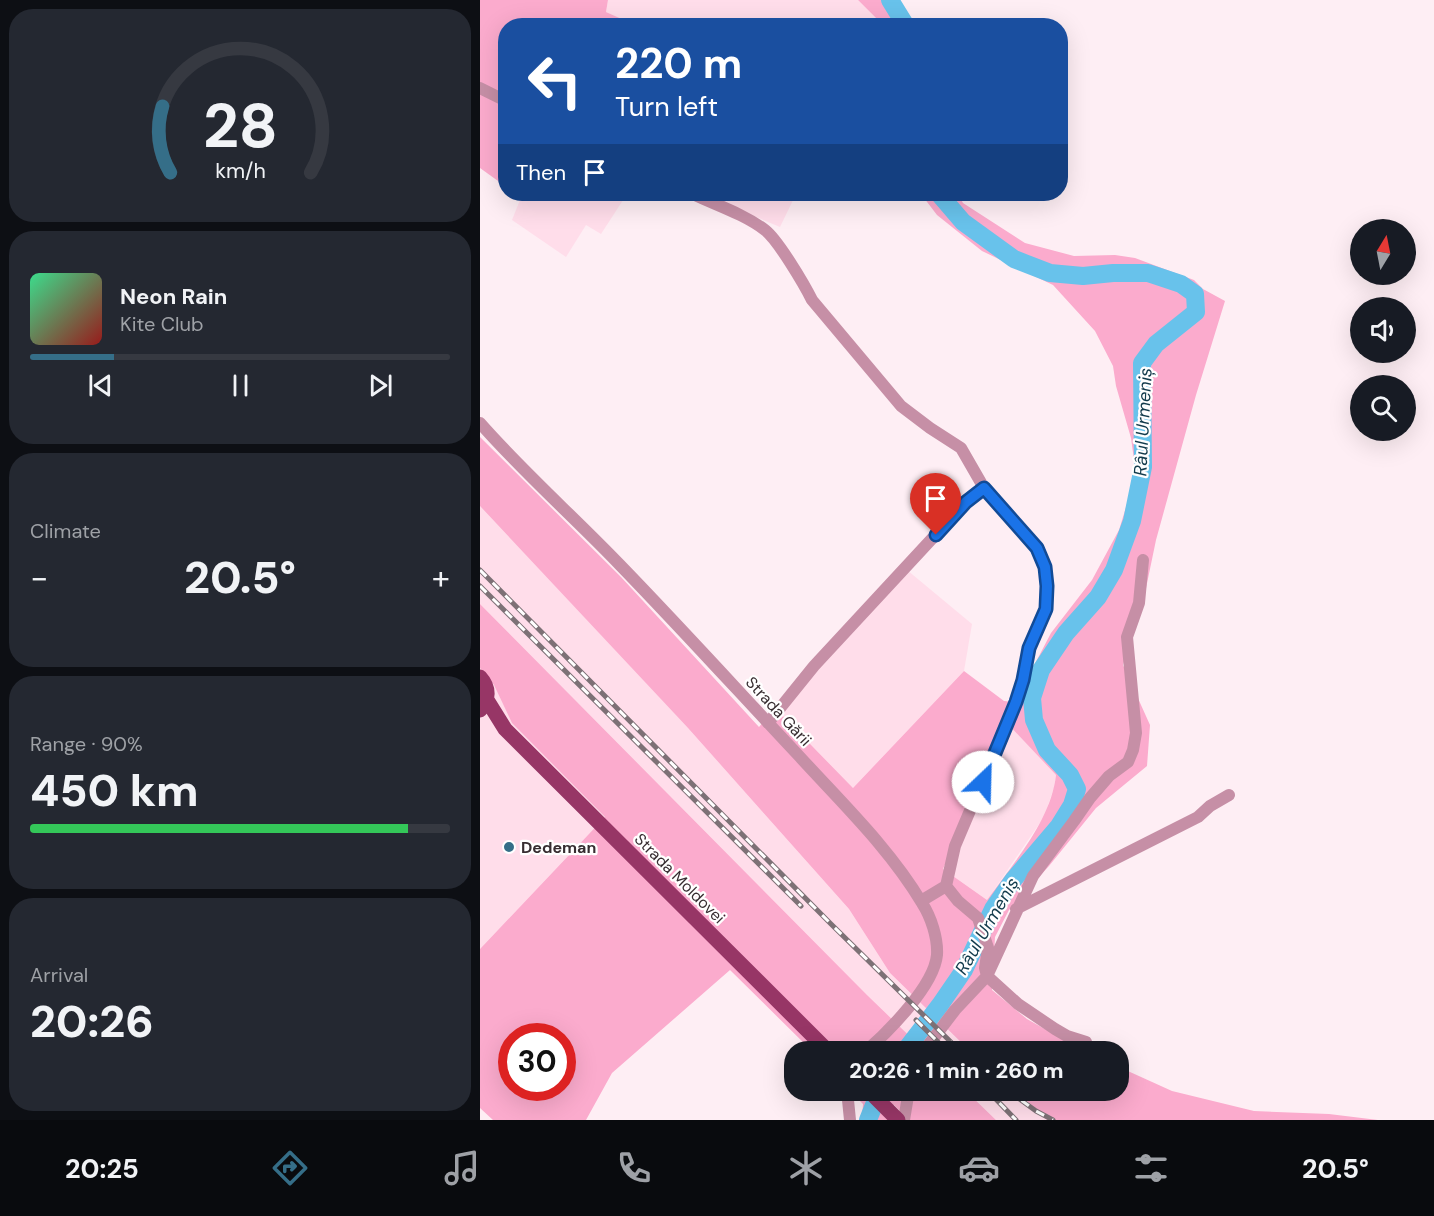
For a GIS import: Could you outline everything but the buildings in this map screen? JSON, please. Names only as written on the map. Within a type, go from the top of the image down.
[{"type":"main road","name":"Strada Moldovei","points":[[480,677],[487,688],[484,705],[505,729],[818,1041]]},
{"type":"main road","name":"Strada Moldovei","points":[[480,718],[505,729]]},
{"type":"main road","points":[[879,1101],[898,1120]]},
{"type":"street","points":[[480,88],[498,97]]},
{"type":"street","points":[[708,201],[750,221],[771,236],[804,283],[812,300],[901,406],[961,448],[984,488],[1037,548],[1045,567],[1046,609],[1029,648],[1016,702],[955,846],[946,886],[921,901]]},
{"type":"street","name":"Strada Gării","points":[[480,423],[628,573],[768,723],[871,835],[921,901],[929,917],[936,942],[937,954],[934,967],[920,991],[896,1022],[876,1041]]},
{"type":"street","points":[[768,723],[813,666],[966,502],[984,488]]},
{"type":"street","points":[[931,1041],[955,1010],[987,976],[1033,876],[1074,822],[1089,798],[1109,776],[1128,762],[1136,733],[1127,637],[1139,603],[1143,560]]},
{"type":"street","points":[[1017,909],[1198,817],[1210,806],[1229,795]]},
{"type":"street","points":[[946,886],[958,901],[978,918],[988,948],[985,968],[987,976],[1018,1004],[1067,1036],[1083,1041]]},
{"type":"street","points":[[848,1101],[850,1120]]},
{"type":"street","points":[[904,1120],[907,1101]]},
{"type":"shaded area","points":[[480,0],[608,0],[606,12],[619,18],[498,18],[498,181],[480,168]]},
{"type":"shaded area","points":[[608,0],[858,0],[876,18],[618,18],[606,12]]},
{"type":"shaded area","points":[[858,0],[898,0],[910,18],[876,18]]},
{"type":"shaded area","points":[[520,201],[622,201],[601,234],[586,225],[566,257],[512,220]]},
{"type":"shaded area","points":[[719,201],[793,201],[780,227]]},
{"type":"shaded area","points":[[926,201],[962,201],[1025,243],[1074,256],[1115,255],[1135,258],[1194,280],[1203,289],[1225,301],[1196,395],[1156,540],[1145,593],[1123,665],[1150,725],[1147,766],[1096,808],[1049,866],[1009,910],[995,937],[992,990],[1027,1019],[1066,1041],[960,1041],[890,973],[849,909],[688,728],[480,506],[480,437],[621,577],[759,727],[775,708],[853,788],[964,671],[1004,701],[1015,702],[1051,633],[1092,580],[1119,530],[1131,491],[1135,467],[1131,438],[1116,386],[1113,366],[1095,331],[1053,285],[982,251],[937,215]],"holes":[[[1008,724],[1056,775],[1047,809],[1029,841],[987,900],[943,869]]]},
{"type":"shaded area","points":[[480,506],[688,728],[849,909],[890,973],[960,1041],[915,1041],[480,604]]},
{"type":"shaded area","points":[[907,570],[972,624],[964,671],[853,788],[775,708]]},
{"type":"shaded area","points":[[480,604],[915,1041],[802,1041],[730,970],[612,1073],[586,1120],[493,1120],[480,1108],[480,949],[605,817],[512,723],[494,685],[480,668]]},
{"type":"shaded area","points":[[480,668],[494,685],[513,723],[605,817],[480,949]]},
{"type":"shaded area","points":[[1008,723],[1056,775],[1044,817],[987,900],[943,869]]},
{"type":"shaded area","points":[[1129,1072],[1172,1091],[1254,1111],[1329,1114],[1378,1120],[1047,1120],[1027,1101],[1129,1101]]},
{"type":"shaded area","points":[[860,1101],[976,1101],[996,1120],[909,1120],[894,1105],[889,1120],[862,1120],[863,1104]]},
{"type":"shaded area","points":[[976,1101],[1027,1101],[1047,1120],[996,1120]]},
{"type":"waterway","name":"Râul Urmeniș","points":[[890,0],[901,18]]},
{"type":"waterway","name":"Râul Urmeniș","points":[[912,1041],[964,970],[993,909],[1014,879],[1059,826],[1072,805],[1077,789],[1070,775],[1047,750],[1034,720],[1032,698],[1041,670],[1066,633],[1098,597],[1114,570],[1132,521],[1143,467],[1142,363],[1156,344],[1196,312],[1195,294],[1181,284],[1148,273],[1083,276],[1050,273],[1014,259],[963,222],[945,201]]},
{"type":"waterway","name":"Râul Urmeniș","points":[[868,1120],[874,1105]]},
{"type":"railway","points":[[480,570],[950,1041]]},
{"type":"railway","points":[[480,586],[801,906]]},
{"type":"railway","points":[[916,1020],[937,1041]]},
{"type":"railway","points":[[998,1101],[1016,1120]]},
{"type":"railway","points":[[1022,1101],[1053,1120]]},
{"type":"place","name":"Dedeman","points":[[509,847]]},
{"type":"route","points":[[936,535],[966,502],[984,488],[1037,548],[1045,567],[1046,609],[1029,648],[1023,680],[1008,725],[983,782]]}]
